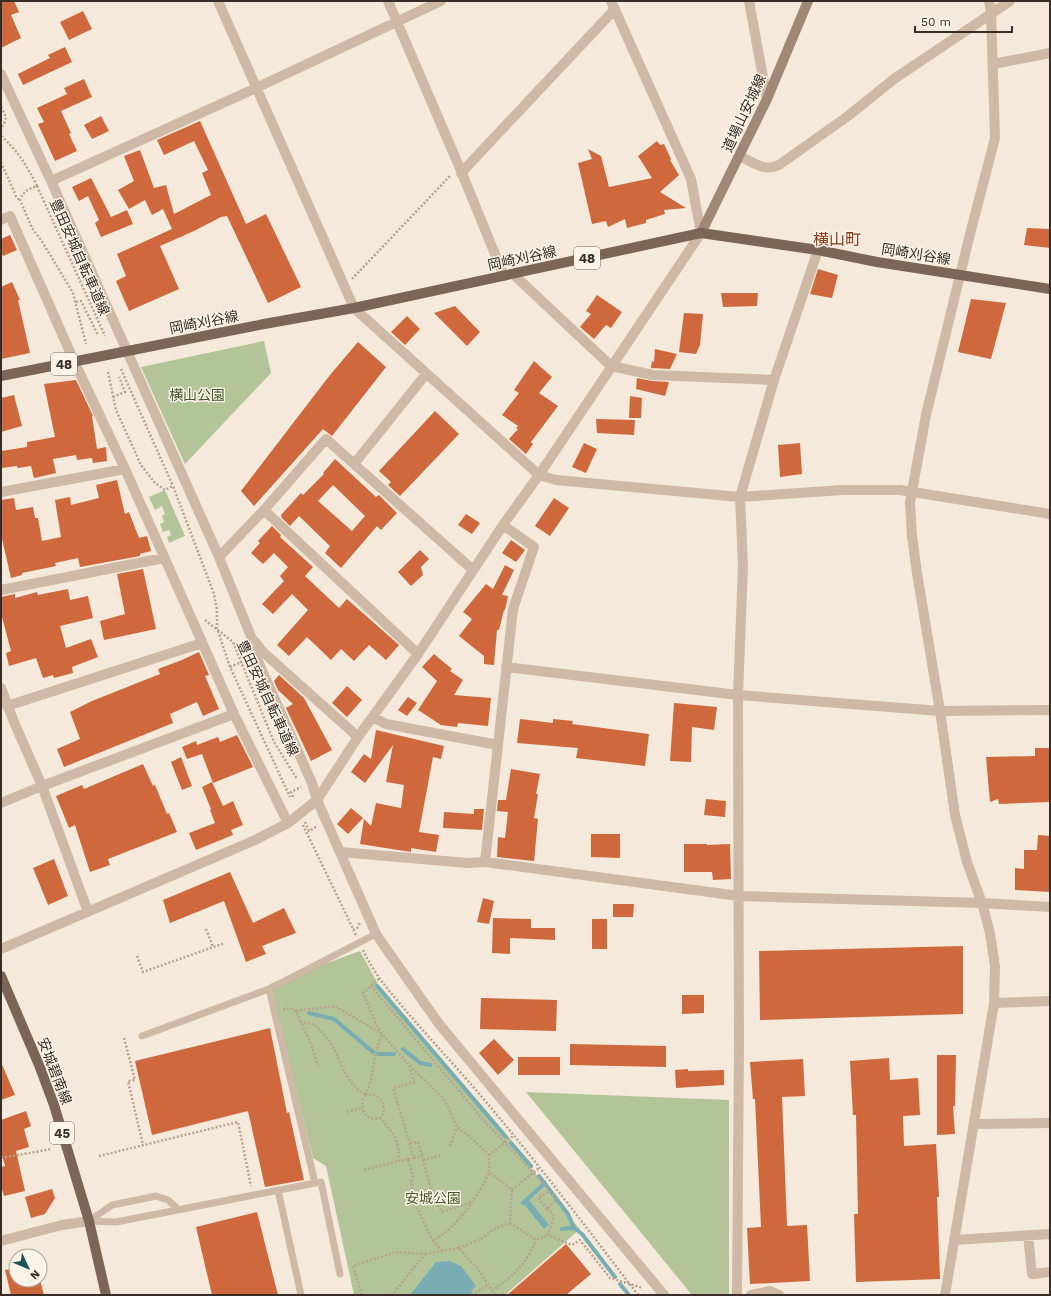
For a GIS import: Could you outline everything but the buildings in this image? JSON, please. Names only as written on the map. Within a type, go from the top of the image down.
[{"type":"main road","name":"道場山安城線","points":[[701,234],[767,99],[808,1]]},
{"type":"main road","name":"岡崎刈谷線","points":[[1,376],[354,308],[701,234],[818,250],[877,262],[1050,289]]},
{"type":"main road","name":"安城碧南線","points":[[1,976],[39,1065],[54,1105],[89,1221],[106,1295]]},
{"type":"street","points":[[218,1],[354,308],[539,475],[556,480],[740,497],[843,490],[900,490],[1050,514]]},
{"type":"street","points":[[388,1],[461,173],[508,275],[611,366],[653,375],[774,380]]},
{"type":"street","points":[[51,181],[256,88],[441,1]]},
{"type":"street","points":[[749,1],[767,99]]},
{"type":"street","points":[[945,1295],[994,1003],[995,967],[990,933],[982,903],[967,862],[955,815],[912,536],[910,502],[926,415],[995,138],[991,13],[989,1]]},
{"type":"street","points":[[740,156],[763,167],[771,169],[780,165],[848,116],[894,79],[1010,1]]},
{"type":"street","points":[[1,948],[255,840],[288,823],[317,800],[358,737],[418,654],[503,525],[539,475],[701,234],[691,179],[613,5],[461,173]]},
{"type":"street","points":[[993,64],[1050,53]]},
{"type":"street","points":[[1,74],[51,181],[218,557],[252,639],[257,659],[312,783],[322,815],[341,852],[376,934],[440,1024],[664,1295]]},
{"type":"street","points":[[1,220],[10,216],[74,362],[125,469],[234,714],[288,823]]},
{"type":"street","points":[[737,1295],[739,896],[738,695],[743,565],[740,497],[774,380],[818,250]]},
{"type":"street","points":[[354,464],[426,374]]},
{"type":"street","points":[[218,557],[264,510],[326,439],[473,570]]},
{"type":"street","points":[[1,492],[125,469]]},
{"type":"street","points":[[264,510],[418,654]]},
{"type":"street","points":[[485,862],[513,609],[534,547],[503,525]]},
{"type":"street","points":[[1,590],[164,558]]},
{"type":"street","points":[[252,639],[263,652],[358,737]]},
{"type":"street","points":[[7,706],[202,643]]},
{"type":"street","points":[[506,667],[738,695],[940,711],[1050,710]]},
{"type":"street","points":[[1,688],[7,706],[42,786],[88,912]]},
{"type":"street","points":[[1,803],[42,786],[234,714]]},
{"type":"street","points":[[373,717],[386,724],[498,745]]},
{"type":"street","points":[[341,852],[467,863],[485,862],[739,896],[982,903],[1050,907]]},
{"type":"street","points":[[994,1003],[1050,1001]]},
{"type":"street","points":[[974,1124],[1050,1123]]},
{"type":"street","points":[[1,1241],[62,1225],[89,1221]]},
{"type":"street","points":[[954,1240],[1050,1234]]},
{"type":"street","points":[[1028,1235],[1032,1274],[1050,1272]]},
{"type":"street","points":[[751,1295],[770,1291],[779,1295]]},
{"type":"lane","points":[[142,1036],[268,989],[376,934]]},
{"type":"lane","points":[[268,989],[321,1182],[340,1274]]},
{"type":"lane","points":[[89,1221],[116,1222],[321,1182]]},
{"type":"lane","points":[[278,1190],[301,1295]]},
{"type":"lane","points":[[89,1221],[112,1205],[156,1196],[168,1200],[178,1210]]},
{"type":"path","points":[[1,107],[6,117],[1,128]]},
{"type":"path","name":"豊田安城自転車道線","points":[[1,136],[27,165],[106,336]]},
{"type":"path","points":[[1,162],[16,196],[20,200]]},
{"type":"path","name":"豊田安城自転車道線","points":[[37,186],[26,190],[21,195],[20,200],[32,228],[43,243],[73,293],[86,344]]},
{"type":"path","points":[[76,302],[81,301],[98,335]]},
{"type":"path","name":"豊田安城自転車道線","points":[[121,369],[173,486],[214,594],[217,610],[217,628],[230,667],[292,797],[291,792],[301,787],[274,742],[233,642],[217,628],[202,618]]},
{"type":"path","points":[[108,372],[116,410],[141,465],[155,483],[165,490],[173,486]]},
{"type":"path","points":[[113,397],[125,392],[119,377]]},
{"type":"path","points":[[301,787],[304,791],[312,783]]},
{"type":"path","points":[[319,834],[314,823],[322,815]]},
{"type":"path","points":[[305,822],[309,831],[316,827]]},
{"type":"path","points":[[353,930],[357,928],[360,923],[357,916]]},
{"type":"path","points":[[206,929],[212,947]]},
{"type":"path","points":[[137,956],[143,972],[225,943]]},
{"type":"path","points":[[379,979],[364,993],[376,1026],[410,1066],[442,1098],[457,1127],[468,1135],[489,1155],[489,1172],[483,1187],[458,1220],[442,1236],[433,1241]]},
{"type":"path","points":[[371,986],[485,1122],[534,1173],[556,1200],[547,1208]]},
{"type":"path","points":[[280,1010],[290,1008],[296,1011],[335,1006],[382,1034]]},
{"type":"path","points":[[296,1011],[312,1044],[318,1066]]},
{"type":"path","points":[[300,1022],[314,1024],[330,1041],[349,1080],[358,1091],[366,1094],[372,1094],[382,1100],[384,1113],[380,1118],[375,1119],[368,1118],[362,1108],[361,1103],[366,1094],[370,1081],[375,1056],[382,1034]]},
{"type":"path","points":[[124,1038],[135,1080],[128,1081],[143,1145]]},
{"type":"path","points":[[410,1066],[414,1082],[393,1088],[414,1158]]},
{"type":"path","points":[[347,1112],[362,1108]]},
{"type":"path","points":[[380,1118],[396,1137],[399,1161]]},
{"type":"path","points":[[99,1156],[238,1122],[252,1186]]},
{"type":"path","points":[[450,1146],[457,1127]]},
{"type":"path","points":[[489,1155],[514,1136]]},
{"type":"path","points":[[410,1143],[418,1142],[433,1196],[442,1212],[471,1202]]},
{"type":"path","points":[[1,1158],[52,1149]]},
{"type":"path","points":[[423,1160],[442,1155]]},
{"type":"path","points":[[364,1170],[422,1156]]},
{"type":"path","points":[[408,1159],[413,1176],[411,1183],[416,1206],[433,1241],[442,1251]]},
{"type":"path","points":[[510,1223],[512,1190],[539,1168]]},
{"type":"path","points":[[489,1172],[512,1190]]},
{"type":"path","points":[[548,1192],[538,1198],[554,1217],[548,1235]]},
{"type":"path","points":[[510,1223],[536,1240]]},
{"type":"path","points":[[362,1295],[353,1266],[396,1252],[425,1254],[458,1248],[481,1239],[494,1229],[510,1223]]},
{"type":"path","points":[[492,1291],[523,1265],[532,1251],[536,1240],[548,1235],[572,1244],[580,1240],[610,1278],[644,1288],[646,1292]]},
{"type":"path","points":[[458,1248],[476,1268],[495,1295]]},
{"type":"path","points":[[392,1295],[425,1254]]},
{"type":"path","points":[[475,1293],[488,1285]]},
{"type":"green space","name":"横山公園","points":[[264,341],[271,373],[185,464],[141,367]]},
{"type":"green space","points":[[165,490],[185,536],[169,543],[167,537],[171,535],[169,530],[163,532],[160,524],[164,522],[162,516],[165,514],[162,506],[155,510],[149,497]]},
{"type":"green space","name":"安城公園","points":[[360,951],[378,984],[513,1142],[548,1192],[580,1229],[505,1295],[354,1295],[326,1166],[313,1158],[270,984]]},
{"type":"green space","points":[[526,1092],[729,1100],[729,1294],[692,1295]]},
{"type":"water","points":[[528,1199],[549,1225],[544,1229],[523,1203]]},
{"type":"water","points":[[450,1261],[461,1266],[476,1286],[471,1291],[474,1295],[410,1295],[436,1262]]},
{"type":"waterway","points":[[377,986],[506,1137]]},
{"type":"waterway","points":[[309,1013],[334,1019],[373,1052]]},
{"type":"waterway","points":[[403,1049],[420,1063],[430,1065]]},
{"type":"waterway","points":[[378,1054],[394,1054]]},
{"type":"waterway","points":[[511,1143],[531,1166]]},
{"type":"waterway","points":[[539,1176],[568,1214],[574,1228],[582,1234],[615,1277]]},
{"type":"waterway","points":[[523,1203],[545,1183]]},
{"type":"waterway","points":[[562,1229],[574,1228]]},
{"type":"waterway","points":[[620,1284],[629,1295]]},
{"type":"district","name":"横山町","points":[[837,239]]}]
